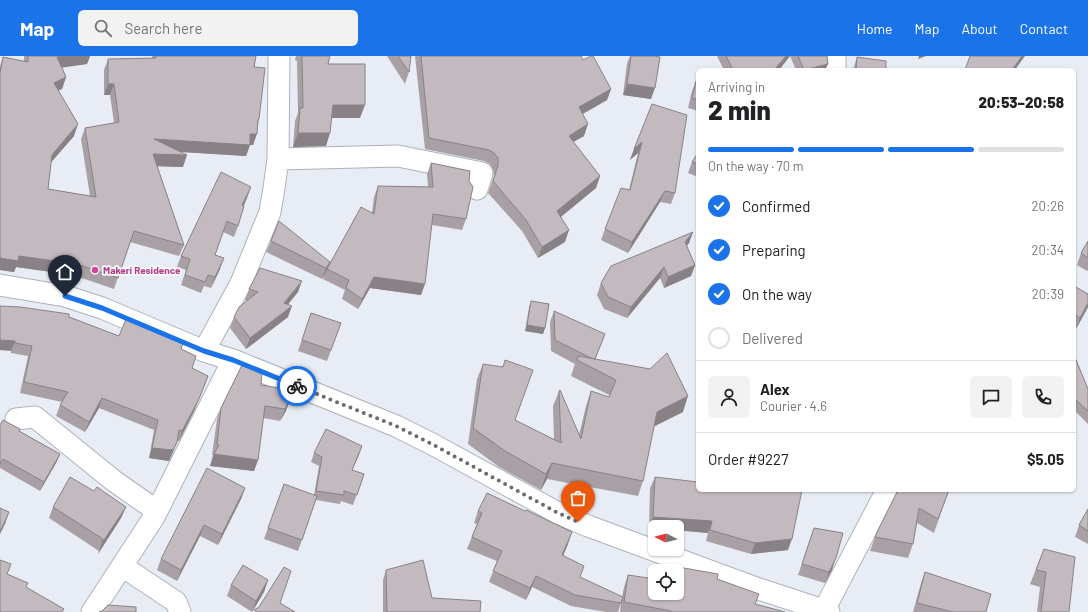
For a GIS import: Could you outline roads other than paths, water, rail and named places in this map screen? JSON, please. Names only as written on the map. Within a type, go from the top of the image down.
[{"type":"street","points":[[204,351],[241,283],[270,212],[278,160],[279,56]]},
{"type":"street","points":[[835,56],[835,68]]},
{"type":"street","points":[[278,160],[398,156],[482,173],[477,189]]},
{"type":"street","points":[[0,285],[65,296],[102,308],[204,351],[233,360],[396,426],[558,513],[588,526],[759,589],[827,611],[886,492]]},
{"type":"street","points":[[92,612],[154,517],[233,360]]},
{"type":"street","points":[[16,419],[35,417],[114,481],[157,511]]},
{"type":"street","points":[[122,566],[176,602],[180,612]]},
{"type":"place","name":"Makeri Residence","points":[[95,270]]}]
